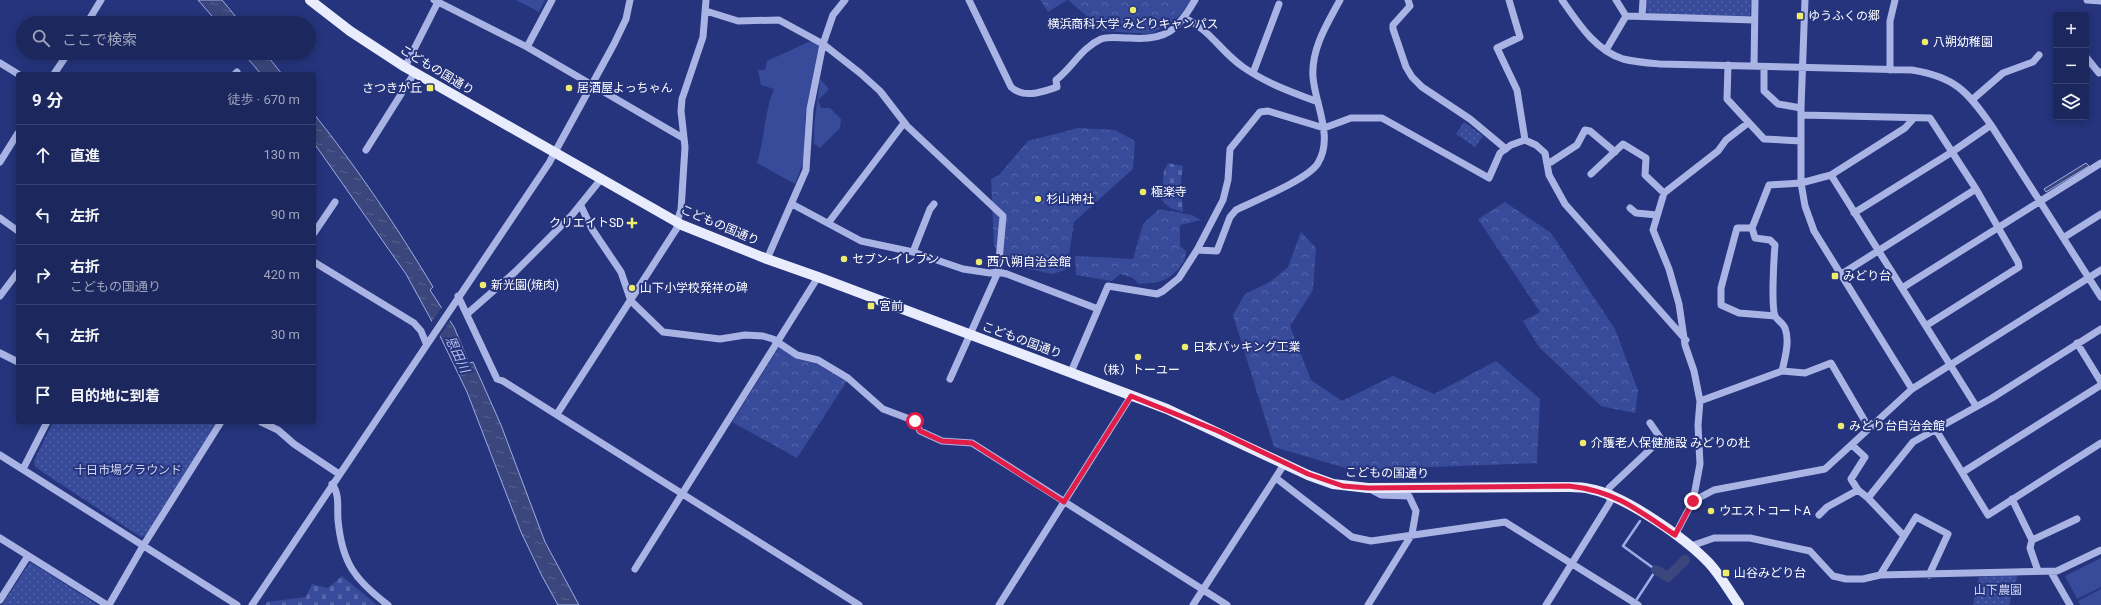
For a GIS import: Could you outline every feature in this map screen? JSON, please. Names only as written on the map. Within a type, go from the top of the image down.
[{"type":"main road","name":"こどもの国通り","points":[[310,0],[350,31],[410,70],[677,221],[767,259],[1071,372],[1131,396],[1218,431],[1333,484],[1368,488],[1569,486],[1591,489],[1610,496],[1632,507],[1691,546],[1709,563],[1725,582],[1740,605]]},
{"type":"street","points":[[91,16],[101,0]]},
{"type":"street","points":[[527,47],[552,0]]},
{"type":"street","points":[[252,605],[427,341],[555,153],[593,85],[626,19],[630,0]]},
{"type":"street","points":[[557,414],[677,228],[677,221],[681,210],[685,148],[681,111],[682,99],[703,37],[706,0]]},
{"type":"street","points":[[767,259],[806,170],[810,109],[823,44],[834,15],[845,0]]},
{"type":"street","points":[[969,0],[1011,87],[1016,92],[1025,94],[1036,93],[1057,87],[1056,80],[1064,75],[1076,58],[1088,46],[1102,39],[1112,37],[1154,39],[1179,25],[1195,0]]},
{"type":"street","points":[[1197,250],[1217,251],[1230,217],[1236,210],[1286,185],[1313,169],[1318,163],[1324,148],[1324,128],[1313,77],[1314,57],[1324,29],[1340,0]]},
{"type":"street","points":[[1408,0],[1410,6],[1393,25],[1393,29],[1406,67],[1412,77],[1422,87],[1470,119],[1506,150]]},
{"type":"street","points":[[1510,0],[1520,37],[1498,48],[1517,90],[1525,140]]},
{"type":"street","points":[[1562,0],[1584,32],[1606,50],[1623,59],[1640,62],[1912,70],[1933,74],[1952,82],[1973,99],[2101,297]]},
{"type":"street","points":[[1616,0],[1626,16]]},
{"type":"street","points":[[1642,16],[1643,0]]},
{"type":"street","points":[[1754,66],[1755,0]]},
{"type":"street","points":[[1805,0],[1801,112],[1801,183],[1805,206],[1814,232],[1912,389]]},
{"type":"street","points":[[1890,70],[1890,21],[1895,0]]},
{"type":"street","points":[[2087,0],[2101,1]]},
{"type":"street","points":[[366,150],[410,70],[437,1],[527,47],[683,138]]},
{"type":"street","points":[[1253,73],[1279,4]]},
{"type":"street","points":[[706,11],[738,21],[780,20],[823,44],[880,91],[904,123],[1003,216],[998,272],[950,378]]},
{"type":"street","points":[[1606,50],[1626,16]]},
{"type":"street","points":[[1626,16],[1754,20]]},
{"type":"street","points":[[1184,18],[1206,31],[1229,55],[1253,73],[1270,83],[1318,102]]},
{"type":"street","points":[[1973,99],[2003,73],[2033,62],[2039,55]]},
{"type":"street","points":[[55,72],[63,60]]},
{"type":"street","points":[[2089,60],[2100,73],[2101,72]]},
{"type":"street","points":[[0,63],[16,73]]},
{"type":"street","points":[[1728,65],[1727,99],[1748,123],[1764,139],[1801,141]]},
{"type":"street","points":[[1764,66],[1764,91],[1778,104],[1801,112],[1930,118],[1976,189],[2018,262],[2018,267],[1927,325]]},
{"type":"street","points":[[1071,372],[1108,286],[1157,294],[1163,292],[1179,278],[1197,250],[1223,200],[1228,180],[1230,149],[1260,112],[1268,111],[1324,128],[1351,118],[1382,118],[1489,178],[1500,153],[1511,145],[1525,140],[1536,145],[1542,150],[1547,162],[1549,175],[1564,204],[1686,340]]},
{"type":"street","points":[[1782,371],[1786,354],[1786,332],[1775,316],[1775,244],[1770,240],[1755,238],[1752,228],[1769,185],[1801,183],[1831,175],[1905,128],[1914,118]]},
{"type":"street","points":[[829,222],[904,123]]},
{"type":"street","points":[[1675,535],[1693,501],[1700,464],[1698,425],[1700,401],[1679,304],[1671,276],[1653,230],[1664,193],[1718,151],[1726,140],[1748,123]]},
{"type":"street","points":[[1854,213],[1952,152],[1991,125]]},
{"type":"street","points":[[1547,162],[1550,162],[1578,145],[1585,130],[1590,131],[1615,152]]},
{"type":"street","points":[[0,162],[16,135]]},
{"type":"street","points":[[1592,174],[1623,144],[1646,158],[1645,174],[1664,193]]},
{"type":"street","points":[[1902,288],[2033,207],[2038,200],[2101,162]]},
{"type":"street","points":[[1831,175],[1878,252],[1927,325],[1976,406]]},
{"type":"street","points":[[467,314],[515,272],[581,206],[601,179]]},
{"type":"street","points":[[1840,275],[1976,189]]},
{"type":"street","points":[[316,231],[335,202]]},
{"type":"street","points":[[792,204],[829,222],[861,241],[913,252],[963,270],[1007,274],[1098,309]]},
{"type":"street","points":[[913,252],[930,208],[934,204]]},
{"type":"street","points":[[581,206],[592,229],[621,272],[631,301],[666,334],[720,339],[753,335],[763,336],[778,343],[797,355],[818,360],[848,378],[883,409],[915,421],[920,431],[942,441],[972,443],[1227,605]]},
{"type":"street","points":[[1630,208],[1636,213],[1657,215]]},
{"type":"street","points":[[2063,238],[2101,214]]},
{"type":"street","points":[[0,218],[16,230]]},
{"type":"street","points":[[1752,228],[1737,228],[1721,288],[1721,305],[1738,313],[1775,316]]},
{"type":"street","points":[[316,263],[414,323],[427,341]]},
{"type":"street","points":[[1693,501],[1714,490],[1825,469],[1912,389],[1951,366],[2101,270]]},
{"type":"street","points":[[0,296],[16,275]]},
{"type":"street","points":[[635,569],[818,277]]},
{"type":"street","points":[[456,299],[467,314],[497,379],[503,380],[859,605]]},
{"type":"street","points":[[1868,498],[1913,442],[1976,406],[2101,329]]},
{"type":"street","points":[[1962,472],[2101,384],[2077,343]]},
{"type":"street","points":[[0,353],[16,361]]},
{"type":"street","points":[[1700,401],[1782,371],[1805,373],[1831,363],[1869,428]]},
{"type":"street","points":[[999,605],[1131,396]]},
{"type":"street","points":[[1546,605],[1610,502],[1609,488],[1661,438],[1650,423]]},
{"type":"street","points":[[23,469],[46,424]]},
{"type":"street","points":[[0,538],[108,605],[143,546],[220,424]]},
{"type":"street","points":[[265,424],[278,430],[294,444],[338,474]]},
{"type":"street","points":[[1936,430],[1988,515],[2101,443]]},
{"type":"street","points":[[1852,445],[1865,457],[1851,479],[1858,490],[1868,498],[1903,535]]},
{"type":"street","points":[[0,455],[237,605]]},
{"type":"street","points":[[1193,605],[1285,463]]},
{"type":"street","points":[[1276,478],[1352,537],[1371,541],[1505,522],[1638,605]]},
{"type":"street","points":[[332,484],[337,498],[338,521],[346,560],[352,571],[388,605]]},
{"type":"street","points":[[1368,488],[1381,495],[1409,496],[1416,511],[1412,534],[1368,605]]},
{"type":"street","points":[[1819,515],[1827,507],[1858,490]]},
{"type":"street","points":[[2012,499],[2032,540],[2030,548],[2038,571]]},
{"type":"street","points":[[1880,575],[1903,535],[1916,517],[1948,534],[1929,575]]},
{"type":"street","points":[[2032,540],[2077,519]]},
{"type":"street","points":[[1691,546],[1714,538],[1750,538],[1810,551],[1833,576],[1846,579],[1857,579],[1880,575],[1929,575],[2038,571],[2051,572],[2057,571],[2101,550]]},
{"type":"street","points":[[0,600],[28,556]]},
{"type":"street","points":[[2051,572],[2070,605]]},
{"type":"green space","points":[[516,0],[545,0],[539,12]]},
{"type":"green space","points":[[1040,0],[1067,0],[1048,12]]},
{"type":"green space","name":"横浜商科大学 みどりキャンパス","points":[[1068,0],[1181,0],[1171,19],[1152,29],[1122,30],[1096,24]]},
{"type":"green space","name":"横浜商科大学 みどりキャンパス","points":[[1072,0],[1192,0],[1175,21],[1150,34],[1102,31]]},
{"type":"green space","points":[[1646,0],[1751,0],[1750,18],[1648,13],[1646,11]]},
{"type":"green space","points":[[811,41],[819,45],[805,116],[804,160],[795,184],[757,163],[762,144],[768,107],[774,89],[761,85],[758,70],[765,70],[767,61]]},
{"type":"green space","points":[[820,79],[829,89],[818,100],[821,108],[830,108],[841,119],[840,128],[820,148],[814,144],[814,136]]},
{"type":"green space","points":[[1464,122],[1483,136],[1475,147],[1456,134]]},
{"type":"green space","points":[[1078,128],[1115,130],[1135,141],[1133,169],[1074,222],[1067,269],[1053,274],[1009,265],[994,246],[991,179],[999,175],[1028,141]]},
{"type":"green space","points":[[1168,163],[1183,166],[1181,181],[1183,212],[1170,208],[1161,199],[1164,171]]},
{"type":"green space","points":[[1505,202],[1551,233],[1615,329],[1638,390],[1635,413],[1601,406],[1539,347],[1523,321],[1540,312],[1478,219]]},
{"type":"green space","points":[[1159,209],[1192,215],[1201,220],[1180,225],[1180,246],[1186,251],[1186,256],[1181,266],[1168,278],[1158,282],[1139,284],[1133,278],[1120,274],[1112,281],[1076,275],[1075,256],[1133,259],[1143,224]]},
{"type":"green space","points":[[1301,232],[1316,248],[1313,290],[1290,326],[1311,380],[1342,401],[1393,376],[1434,394],[1496,361],[1540,399],[1537,463],[1352,470],[1274,447],[1233,315],[1245,294],[1270,282],[1288,267]]},
{"type":"green space","points":[[779,347],[798,359],[815,363],[847,381],[797,458],[732,422]]},
{"type":"green space","name":"十日市場グラウンド","points":[[52,424],[216,424],[145,536],[141,537],[35,467],[34,461]]},
{"type":"green space","points":[[2101,558],[2101,587],[2077,599],[2065,576]]},
{"type":"green space","points":[[30,562],[98,605],[2,605]]},
{"type":"green space","name":"山下農園","points":[[2018,574],[2009,605],[1973,605],[1979,577]]},
{"type":"green space","points":[[342,576],[377,605],[265,605],[267,602],[306,597],[312,584],[328,588]]},
{"type":"green space","points":[[2101,589],[2101,605],[2080,605],[2078,601]]},
{"type":"water","points":[[198,0],[222,0],[235,16],[212,16]]},
{"type":"water","points":[[249,60],[271,60],[280,72],[259,72]]},
{"type":"water","name":"恩田川","points":[[316,117],[376,199],[433,287],[430,290],[454,327],[469,363],[473,362],[501,425],[545,542],[579,605],[558,605],[542,576],[521,532],[467,392],[440,336],[406,274],[316,146]]},
{"type":"water","points":[[2086,163],[2089,166],[2046,192],[2044,189]]},
{"type":"pier","points":[[443,306],[451,319],[439,337],[431,323]]},
{"type":"waterway","points":[[1637,599],[1656,570],[1623,546],[1640,521]]},
{"type":"waterway","points":[[1656,570],[1668,577],[1685,560]]},
{"type":"place","name":"横浜商科大学 みどりキャンパス","points":[[1133,10]]},
{"type":"place","name":"ゆうふくの郷","points":[[1800,16]]},
{"type":"place","name":"八朔幼稚園","points":[[1925,42]]},
{"type":"place","name":"さつきが丘","points":[[430,88]]},
{"type":"place","name":"居酒屋よっちゃん","points":[[569,88]]},
{"type":"place","name":"極楽寺","points":[[1143,192]]},
{"type":"place","name":"杉山神社","points":[[1038,199]]},
{"type":"place","name":"クリエイトSD","points":[[632,223]]},
{"type":"place","name":"セブン-イレブン","points":[[844,259]]},
{"type":"place","name":"西八朔自治会館","points":[[979,262]]},
{"type":"place","name":"みどり台","points":[[1835,276]]},
{"type":"place","name":"新光園(焼肉)","points":[[483,285]]},
{"type":"place","name":"山下小学校発祥の碑","points":[[632,288]]},
{"type":"place","name":"宮前","points":[[871,306]]},
{"type":"place","name":"日本パッキング工業","points":[[1185,347]]},
{"type":"place","name":"（株）トーユー","points":[[1138,357]]},
{"type":"place","name":"みどり台自治会館","points":[[1841,426]]},
{"type":"place","name":"介護老人保健施設 みどりの杜","points":[[1583,443]]},
{"type":"place","name":"ウエストコートA","points":[[1711,511]]},
{"type":"place","name":"山谷みどり台","points":[[1726,573]]},
{"type":"route","points":[[915,421],[920,431],[942,441],[951,443],[972,443],[1064,502],[1131,396],[1167,409],[1218,431],[1308,474],[1333,484],[1343,486],[1368,488],[1569,486],[1591,489],[1610,496],[1632,507],[1675,535],[1693,501]]}]
